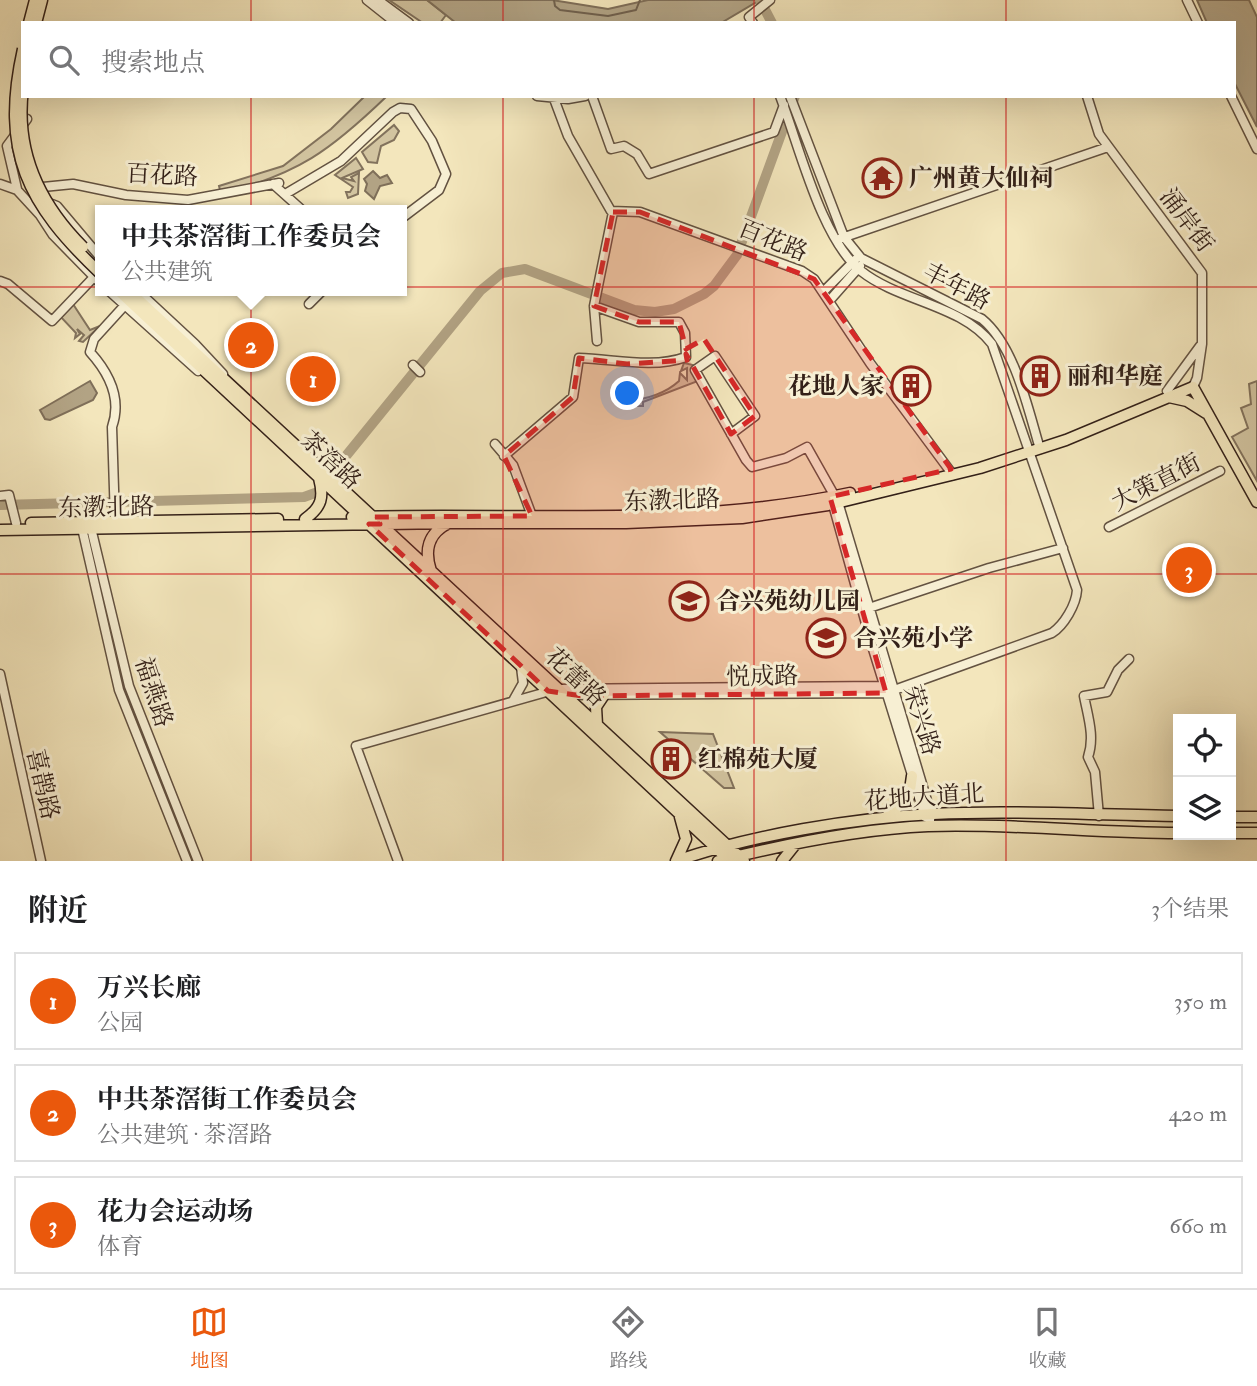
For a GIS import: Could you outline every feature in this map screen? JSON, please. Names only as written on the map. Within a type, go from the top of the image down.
[{"type":"main road","points":[[30,21],[35,0]]},
{"type":"main road","points":[[36,21],[41,0]]},
{"type":"main road","points":[[21,62],[13,112],[16,145],[26,179],[45,215],[95,274]]},
{"type":"main road","points":[[23,98],[23,138],[35,182],[61,224],[95,260]]},
{"type":"main road","points":[[126,296],[145,310]]},
{"type":"main road","points":[[133,296],[145,310]]},
{"type":"main road","name":"茶滘路","points":[[145,310],[371,520]]},
{"type":"main road","name":"茶滘路","points":[[220,380],[319,477],[371,520]]},
{"type":"main road","points":[[1194,385],[1257,502]]},
{"type":"main road","points":[[1194,385],[1257,489]]},
{"type":"main road","name":"东漖北路","points":[[0,524],[115,520],[305,519],[451,523],[698,521],[771,515],[952,472],[1034,448],[1194,385]]},
{"type":"main road","points":[[1168,394],[1192,403],[1209,416]]},
{"type":"main road","points":[[305,519],[317,509],[323,497],[319,477]]},
{"type":"main road","name":"东漖北路","points":[[0,530],[726,512],[834,501]]},
{"type":"main road","name":"花蕾路","points":[[371,520],[431,571],[716,849],[732,860]]},
{"type":"main road","name":"花蕾路","points":[[371,520],[520,664],[597,725],[728,846],[732,860]]},
{"type":"main road","points":[[431,571],[427,559],[429,542],[436,531],[451,523]]},
{"type":"main road","points":[[597,725],[596,707],[604,695]]},
{"type":"main road","points":[[883,818],[909,797],[912,776]]},
{"type":"main road","points":[[676,861],[686,839],[679,813]]},
{"type":"main road","name":"花地大道北","points":[[676,861],[728,846],[883,818],[927,814],[1173,816]]},
{"type":"main road","points":[[1236,817],[1257,817]]},
{"type":"main road","name":"花地大道北","points":[[732,860],[864,832],[929,826],[1173,833]]},
{"type":"main road","points":[[1236,833],[1257,833]]},
{"type":"main road","points":[[782,861],[794,846]]},
{"type":"street","points":[[367,0],[394,21]]},
{"type":"street","points":[[378,0],[406,21]]},
{"type":"street","points":[[751,20],[770,0]]},
{"type":"street","points":[[1187,0],[1197,21]]},
{"type":"street","points":[[554,98],[568,136],[608,209],[613,212],[595,304],[597,341]]},
{"type":"street","points":[[593,98],[611,149],[624,146],[637,154],[649,174],[774,132],[784,105]]},
{"type":"street","points":[[781,98],[795,139],[840,239],[856,259],[824,291]]},
{"type":"street","points":[[791,98],[840,239]]},
{"type":"street","name":"涌岸街","points":[[1088,98],[1099,134],[1202,273],[1202,344],[1194,385]]},
{"type":"street","points":[[1232,98],[1257,149]]},
{"type":"street","points":[[297,205],[287,194],[341,161],[393,112],[400,108],[411,108],[432,141],[446,174],[439,190],[407,214]]},
{"type":"street","points":[[17,190],[8,150],[9,141],[27,119],[30,153]]},
{"type":"street","points":[[8,150],[12,142],[21,140],[54,204],[95,251]]},
{"type":"street","points":[[840,239],[1108,147]]},
{"type":"street","points":[[0,184],[17,190],[40,215],[53,235],[95,275]]},
{"type":"street","name":"百花路","points":[[43,187],[74,184],[126,195],[188,200],[276,184],[287,194]]},
{"type":"street","points":[[40,215],[43,208],[54,204]]},
{"type":"street","name":"百花路","points":[[613,212],[636,211],[808,274],[824,291],[870,363],[952,472]]},
{"type":"street","name":"丰年路","points":[[856,259],[859,270],[985,334],[999,358],[1034,448]]},
{"type":"street","name":"丰年路","points":[[856,259],[973,314],[996,332],[1007,351],[1034,448]]},
{"type":"street","points":[[830,300],[859,270]]},
{"type":"street","points":[[0,281],[8,284],[52,321],[95,281]]},
{"type":"street","points":[[115,296],[196,369],[220,380]]},
{"type":"street","points":[[143,296],[195,344],[220,380]]},
{"type":"street","points":[[309,304],[317,296]]},
{"type":"street","points":[[90,352],[94,339],[125,304]]},
{"type":"street","points":[[505,456],[573,397],[579,358],[618,359],[628,364],[675,361],[686,357],[685,333],[679,322],[639,322],[595,304]]},
{"type":"street","points":[[1168,394],[1202,344]]},
{"type":"street","points":[[80,348],[90,352],[104,369],[116,396],[117,414],[113,427],[115,520]]},
{"type":"street","points":[[731,434],[755,416],[715,356],[695,370],[731,434],[752,467],[786,458],[807,447],[834,501]]},
{"type":"street","points":[[413,365],[420,372]]},
{"type":"street","points":[[495,444],[513,465],[532,516]]},
{"type":"street","points":[[888,689],[1059,628],[1077,594],[1034,448]]},
{"type":"street","name":"大策直街","points":[[1110,527],[1220,471]]},
{"type":"street","points":[[5,496],[16,523]]},
{"type":"street","name":"荣兴路","points":[[834,501],[869,608],[888,689],[929,826]]},
{"type":"street","name":"荣兴路","points":[[834,501],[912,776],[927,814]]},
{"type":"street","name":"福燕路","points":[[86,528],[119,690],[187,861]]},
{"type":"street","name":"福燕路","points":[[86,528],[129,686],[198,861]]},
{"type":"street","points":[[869,608],[989,568],[1063,548]]},
{"type":"street","points":[[1099,816],[1095,772],[1088,757],[1091,731],[1084,696],[1107,692],[1118,670],[1129,659]]},
{"type":"street","points":[[514,699],[523,683],[520,664]]},
{"type":"street","name":"喜鹊路","points":[[0,674],[3,703],[41,861]]},
{"type":"street","name":"悦成路","points":[[556,692],[888,689]]},
{"type":"street","name":"悦成路","points":[[556,692],[604,695],[888,689]]},
{"type":"street","points":[[398,861],[356,746],[514,699],[556,692]]},
{"type":"highlighted area","points":[[613,212],[640,212],[814,279],[951,469],[830,497],[886,693],[582,696],[548,691],[369,524],[380,524],[374,517],[532,516],[504,456],[573,397],[579,358],[627,364],[687,360],[686,354],[731,434],[755,416],[704,339],[686,349],[679,322],[639,322],[594,306]]},
{"type":"shaded area","points":[[389,0],[427,0],[446,15],[442,21],[420,21]]},
{"type":"shaded area","points":[[363,98],[385,98],[348,132],[312,158],[271,178],[221,194],[219,186],[283,166],[331,129]]},
{"type":"shaded area","points":[[394,125],[399,131],[394,140],[381,146],[377,163],[368,162],[362,152]]},
{"type":"shaded area","points":[[356,158],[363,169],[342,178],[354,181],[351,177],[359,173],[358,194],[348,198],[346,192],[350,192],[353,187],[335,175]]},
{"type":"shaded area","points":[[71,301],[90,330],[100,326],[83,342],[79,341],[84,335],[77,329],[80,334],[75,338],[76,333],[61,317],[57,320]]},
{"type":"shaded area","points":[[324,360],[330,366],[303,398],[297,392]]},
{"type":"shaded area","points":[[684,363],[693,365],[698,381],[643,402],[643,406],[627,406],[626,396],[632,396],[632,400],[662,392],[679,381],[680,373],[687,380],[687,368],[681,371]]},
{"type":"shaded area","points":[[1257,381],[1257,481],[1232,437],[1248,428],[1241,408],[1251,404],[1249,384]]},
{"type":"shaded area","points":[[660,732],[713,734],[734,788],[724,788]]},
{"type":"water","points":[[427,0],[552,0],[608,9],[648,0],[760,0],[724,21],[453,21]]},
{"type":"water","points":[[1197,0],[1249,0],[1257,17],[1257,127],[1236,86],[1236,21],[1206,21]]},
{"type":"water","points":[[373,171],[380,178],[387,175],[392,183],[380,186],[374,199],[365,191],[367,184],[364,179]]},
{"type":"water","points":[[90,381],[97,393],[93,400],[50,420],[45,419],[40,410]]},
{"type":"waterway","points":[[760,0],[771,21]]},
{"type":"waterway","points":[[337,467],[480,291],[502,273],[525,269],[634,310],[655,312],[674,309],[714,286],[737,255],[794,98]]},
{"type":"waterway","points":[[0,505],[304,497],[315,493]]},
{"type":"place","name":"广州黄大仙祠","points":[[882,178]]},
{"type":"place","name":"中共茶滘街工作委员会","points":[[251,345]]},
{"type":"place","name":"丽和华庭","points":[[1040,376]]},
{"type":"place","name":"万兴长廊","points":[[313,379]]},
{"type":"place","name":"花地人家","points":[[911,386]]},
{"type":"place","name":"花力会运动场","points":[[1189,570]]},
{"type":"place","name":"合兴苑幼儿园","points":[[689,601]]},
{"type":"place","name":"合兴苑小学","points":[[826,638]]},
{"type":"place","name":"红棉苑大厦","points":[[671,759]]}]
